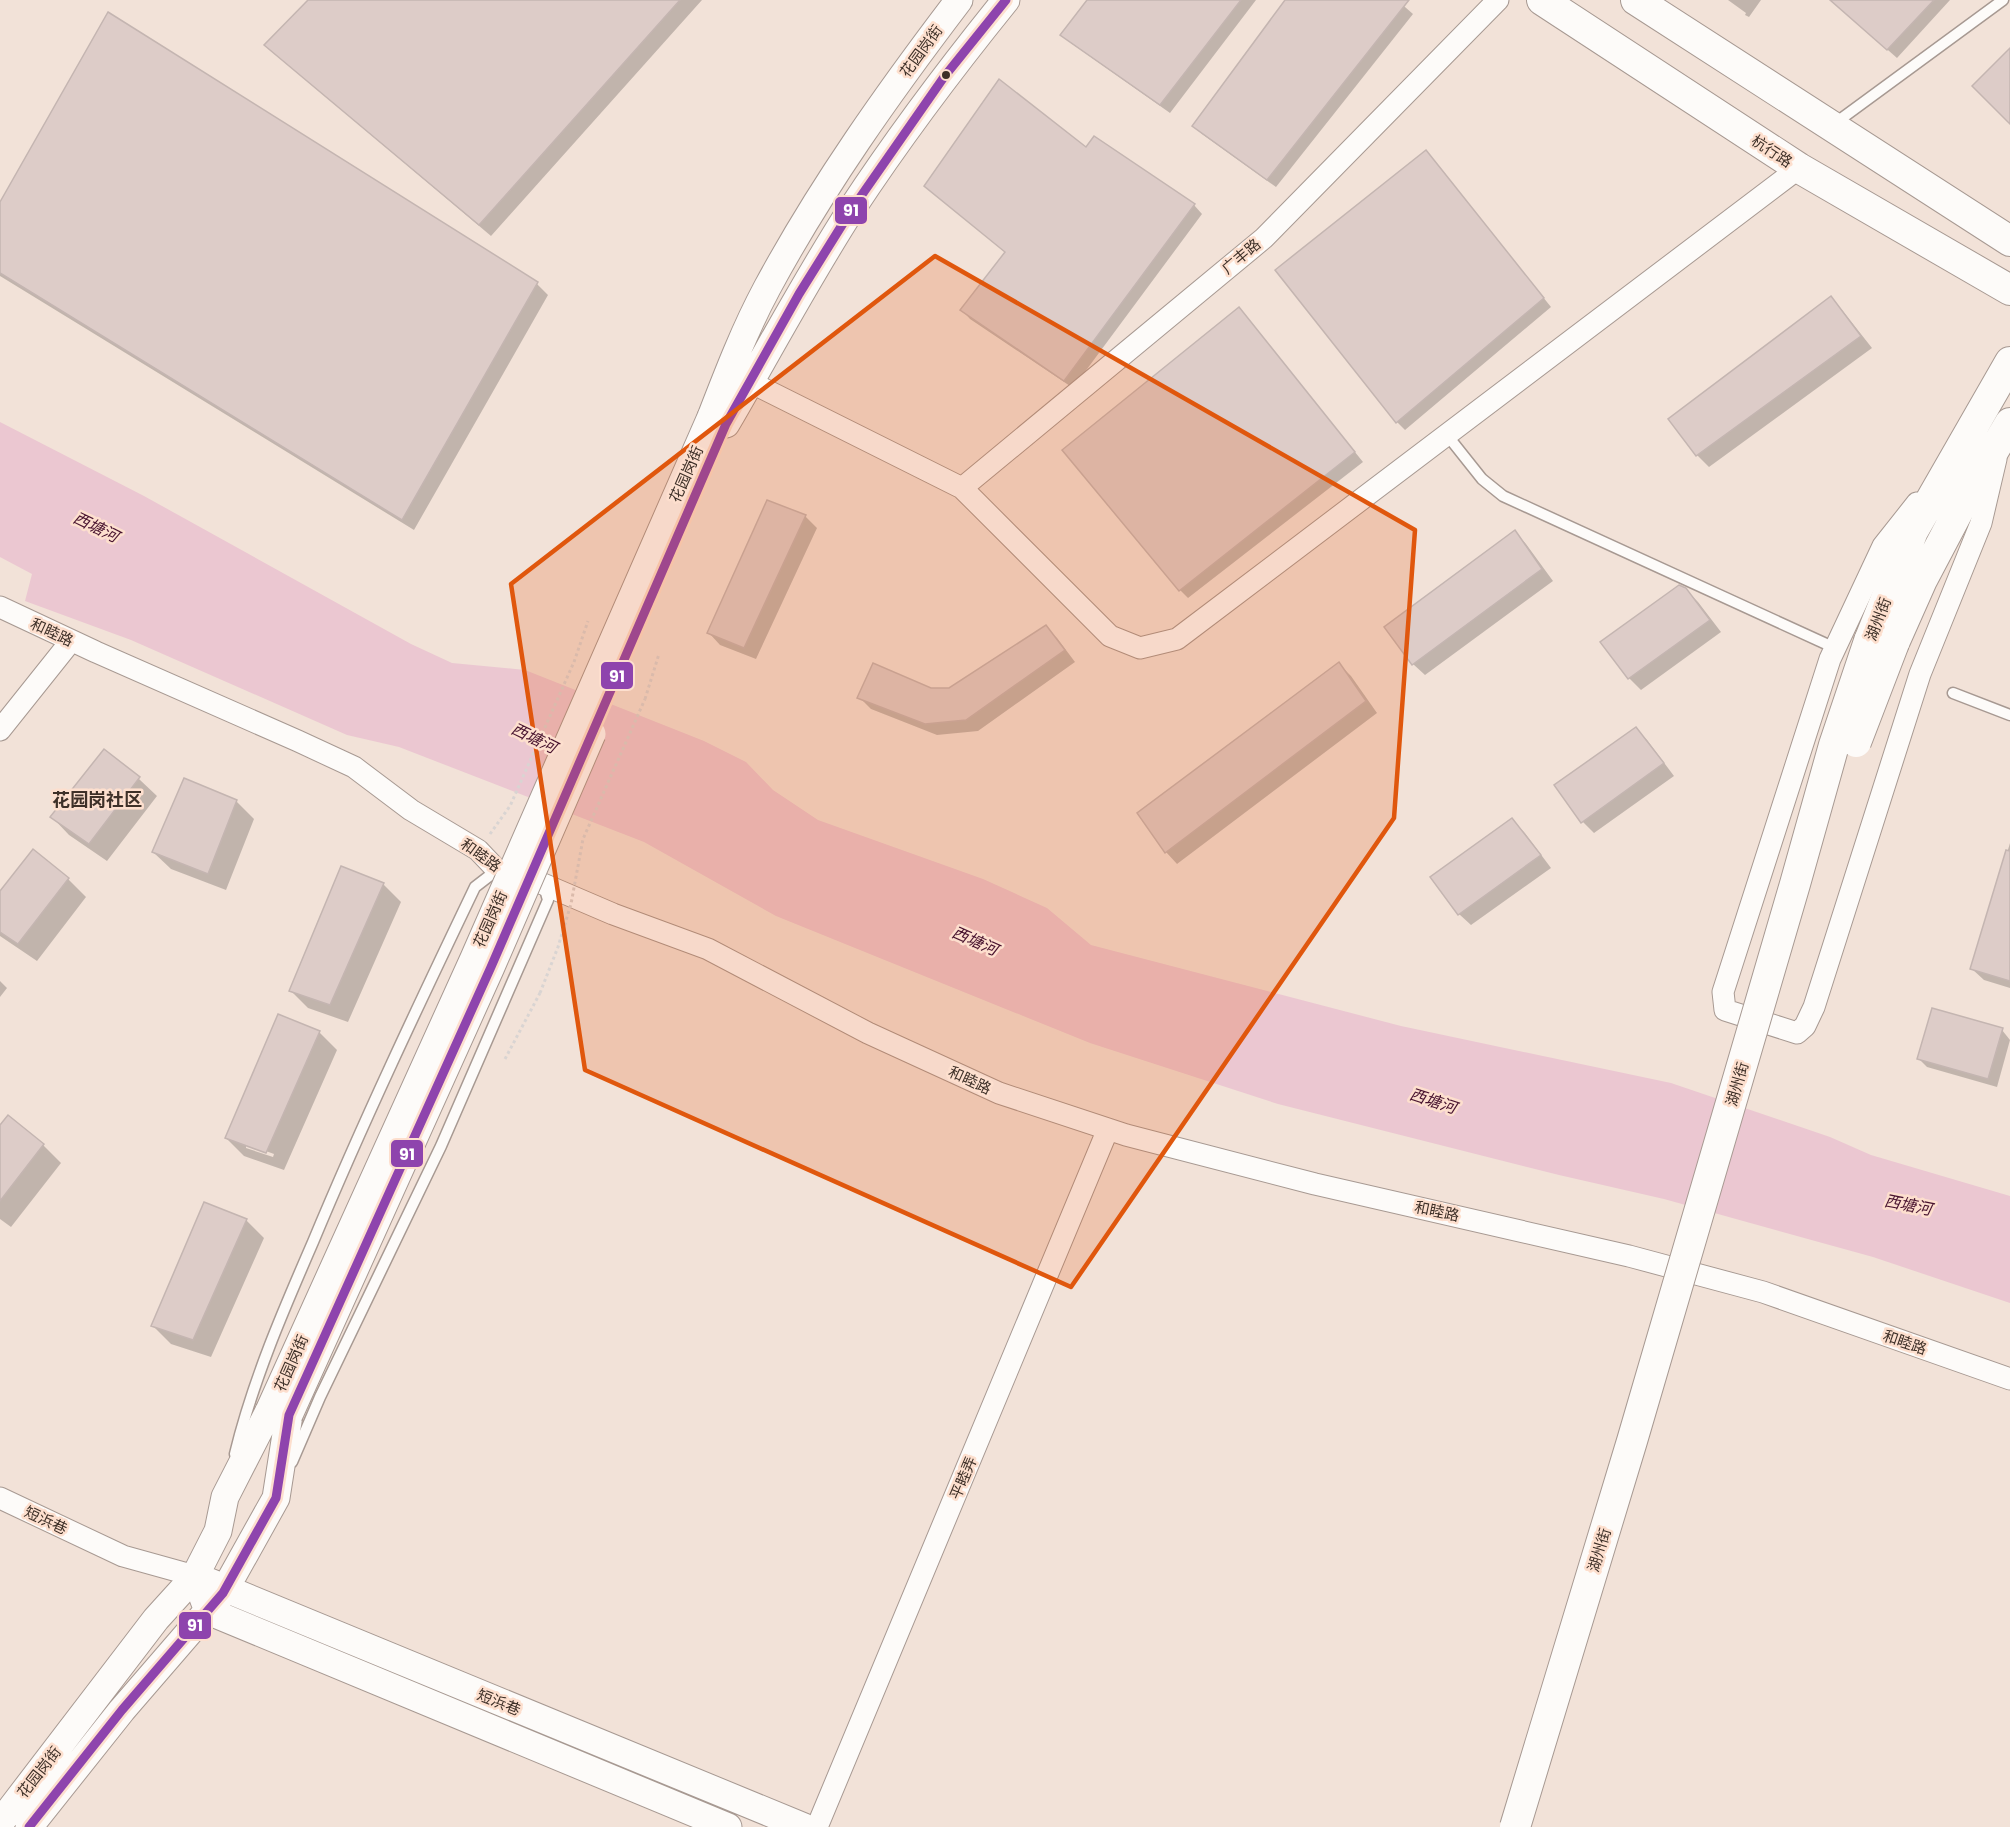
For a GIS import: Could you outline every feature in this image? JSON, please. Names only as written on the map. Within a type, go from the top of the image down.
[{"type":"main road","name":"杭行路","points":[[1542,0],[1799,168],[2010,290]]},
{"type":"main road","points":[[1636,0],[2010,241]]},
{"type":"main road","name":"湖州街","points":[[1536,1827],[1653,1440],[1858,734],[1913,531],[2010,362]]},
{"type":"main road","name":"湖州街","points":[[1515,1827],[1632,1441],[1834,745],[1882,642],[1922,580],[1961,506],[2006,431]]},
{"type":"street","name":"花园岗街","points":[[739,378],[767,289],[829,181],[958,0]]},
{"type":"street","name":"花园岗街","points":[[0,1823],[156,1619],[195,1576],[218,1531],[225,1497],[279,1413],[491,967],[718,420],[739,378],[799,294],[852,209],[944,77],[1006,0]]},
{"type":"street","name":"广丰路","points":[[962,488],[1264,238],[1498,0]]},
{"type":"street","points":[[739,378],[962,488],[1110,636],[1140,648],[1177,639],[1799,168]]},
{"type":"street","points":[[1967,439],[1883,546],[1830,659],[1723,993],[1725,1010],[1797,1033],[1805,1026],[1814,1006],[1920,674],[1981,523],[2006,431]]},
{"type":"street","name":"和睦路","points":[[0,607],[354,767],[411,810],[478,850],[497,870],[543,884],[613,914],[708,949],[868,1033],[999,1093],[1108,1129],[1315,1184],[1629,1256],[1763,1292],[2010,1379]]},
{"type":"street","points":[[0,730],[71,641]]},
{"type":"street","name":"平睦弄","points":[[817,1827],[1108,1129]]},
{"type":"street","name":"花园岗街","points":[[29,1827],[122,1710],[225,1589],[276,1498],[279,1413]]},
{"type":"street","name":"短浜巷","points":[[0,1498],[123,1556],[195,1576],[804,1827]]},
{"type":"street","points":[[195,1576],[208,1611]]},
{"type":"street","name":"短浜巷","points":[[208,1611],[728,1827]]},
{"type":"lane","points":[[1831,126],[2003,0]]},
{"type":"lane","points":[[1447,435],[1482,479],[1503,496],[1835,648]]},
{"type":"lane","points":[[1953,693],[2010,715]]},
{"type":"lane","points":[[225,1497],[241,1428],[267,1350],[351,1152],[475,887],[497,870]]},
{"type":"lane","points":[[276,1498],[320,1397],[446,1136],[548,900],[543,884]]},
{"type":"path","points":[[478,850],[510,806],[574,662],[588,621]]},
{"type":"path","points":[[505,1059],[540,993],[558,947],[571,904],[583,838],[645,699],[659,654]]},
{"type":"highlighted area","points":[[935,256],[1415,530],[1394,818],[1071,1287],[585,1070],[511,584]]},
{"type":"water","name":"西塘河","points":[[0,422],[144,496],[411,644],[452,663],[525,670],[704,741],[746,762],[773,790],[818,820],[983,879],[1047,908],[1091,945],[1401,1026],[1671,1083],[1830,1137],[1871,1155],[2010,1196],[2010,1303],[1873,1257],[1664,1199],[1278,1104],[1090,1043],[776,916],[644,842],[399,747],[347,735],[131,640],[25,601],[32,574],[0,557]]},
{"type":"building","points":[[308,0],[680,0],[479,225],[264,45]]},
{"type":"building","points":[[1087,0],[1241,0],[1160,105],[1060,35]]},
{"type":"building","points":[[1285,0],[1409,0],[1267,180],[1192,126]]},
{"type":"building","points":[[1830,0],[1934,0],[1887,50]]},
{"type":"building","points":[[108,12],[538,282],[402,520],[0,273],[0,202]]},
{"type":"building","points":[[2010,48],[2010,124],[1972,86]]},
{"type":"building","points":[[999,79],[1086,147],[1094,136],[1195,204],[1064,381],[960,310],[1005,252],[924,186]]},
{"type":"building","points":[[1426,150],[1544,298],[1396,423],[1275,270]]},
{"type":"building","points":[[1831,296],[1861,336],[1696,456],[1668,419]]},
{"type":"building","points":[[1239,307],[1355,452],[1179,591],[1062,450]]},
{"type":"building","points":[[767,500],[806,515],[744,648],[707,633]]},
{"type":"building","points":[[1515,530],[1542,569],[1412,665],[1384,627]]},
{"type":"building","points":[[1679,585],[1686,588],[1710,620],[1628,679],[1600,642]]},
{"type":"building","points":[[1046,625],[1065,650],[966,720],[925,724],[857,698],[873,663],[931,688],[949,688]]},
{"type":"building","points":[[1339,662],[1366,701],[1165,853],[1137,813]]},
{"type":"building","points":[[1636,727],[1664,763],[1581,823],[1554,785]]},
{"type":"building","points":[[104,749],[140,777],[89,844],[50,817]]},
{"type":"building","points":[[184,778],[237,800],[208,874],[152,852]]},
{"type":"building","points":[[1512,818],[1541,855],[1458,915],[1430,877]]},
{"type":"building","points":[[33,849],[69,878],[18,944],[0,932],[0,891]]},
{"type":"building","points":[[2006,850],[2010,851],[2010,981],[1970,969]]},
{"type":"building","points":[[341,866],[384,883],[330,1005],[289,991]]},
{"type":"building","points":[[1932,1008],[2003,1028],[1988,1079],[1917,1059]]},
{"type":"building","points":[[278,1014],[320,1031],[266,1153],[225,1138]]},
{"type":"building","points":[[8,1115],[44,1144],[0,1201],[0,1125]]},
{"type":"building","points":[[204,1202],[247,1219],[193,1340],[151,1326]]},
{"type":"transit line","name":"91","points":[[29,1827],[122,1710],[223,1593],[276,1498],[289,1415],[491,967],[726,424],[799,294],[852,209],[944,77],[1006,0]]},
{"type":"district","name":"花园岗社区","points":[[97,799]]}]
